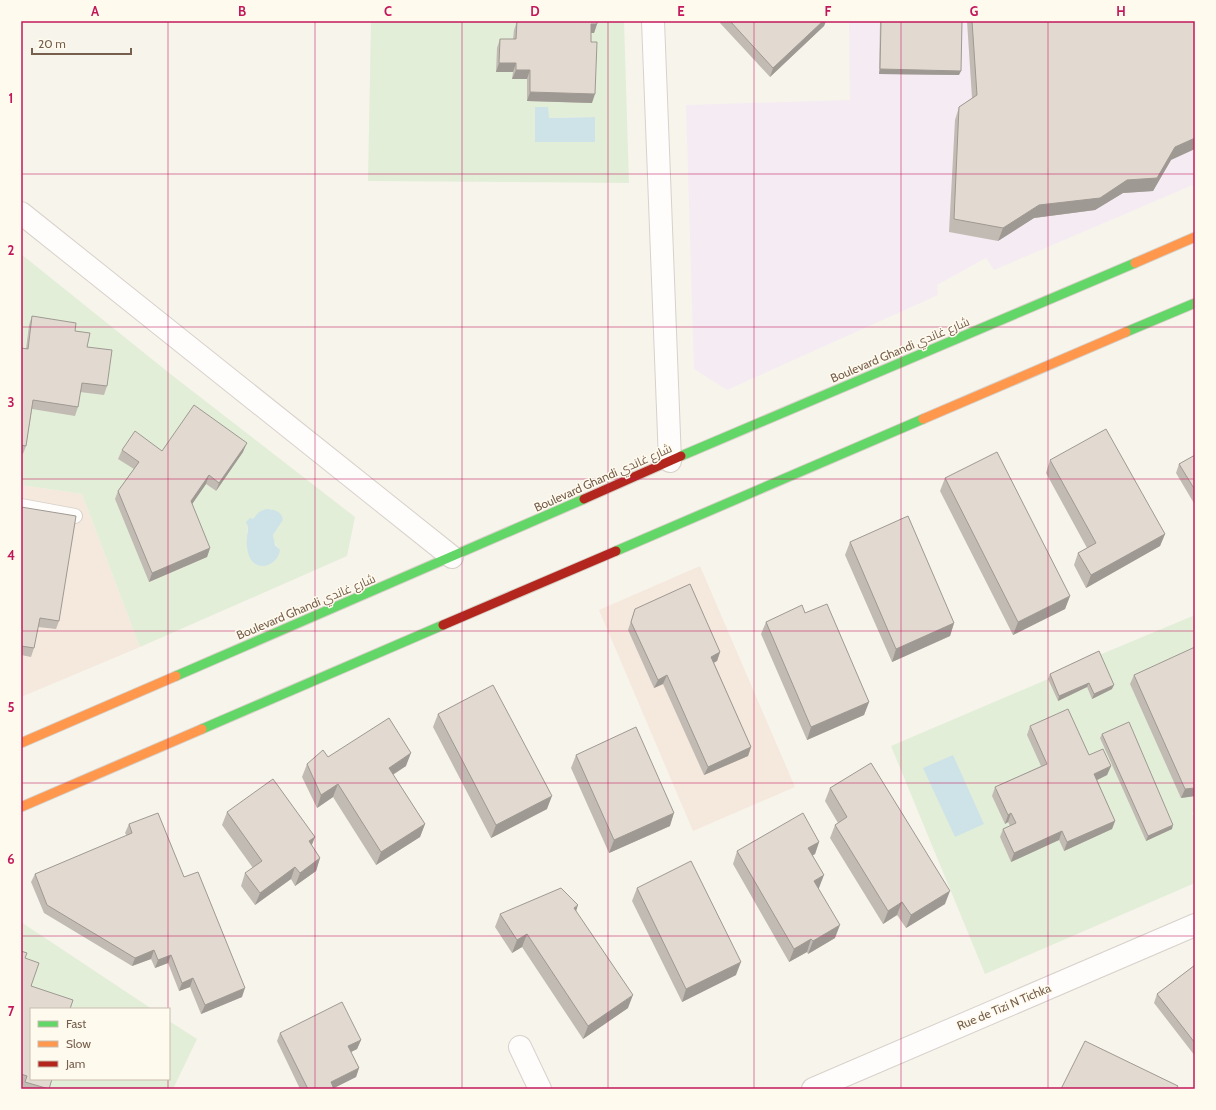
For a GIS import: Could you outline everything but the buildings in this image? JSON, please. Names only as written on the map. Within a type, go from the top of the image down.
[{"type":"main road","name":"Boulevard Ghandi شارع غاندي","points":[[21,744],[670,461],[1195,237]]},
{"type":"main road","points":[[21,807],[1195,303]]},
{"type":"street","points":[[653,21],[670,461]]},
{"type":"street","points":[[21,212],[452,557]]},
{"type":"street","name":"Rue de Tizi N Tichka","points":[[813,1089],[1195,925]]},
{"type":"street","points":[[520,1047],[540,1089]]},
{"type":"lane","points":[[21,506],[74,516]]},
{"type":"shaded area","points":[[849,21],[1195,21],[1195,184],[994,270],[986,258],[937,285],[938,295],[727,390],[694,369],[686,105],[850,100]]},
{"type":"shaded area","points":[[535,107],[548,107],[549,118],[595,117],[595,142],[535,142]]},
{"type":"shaded area","points":[[21,485],[82,494],[140,647],[21,697]]},
{"type":"shaded area","points":[[266,509],[274,510],[281,514],[283,520],[273,535],[275,545],[280,550],[276,560],[262,566],[254,563],[247,551],[248,527],[246,522],[250,518],[253,519],[259,512]]},
{"type":"shaded area","points":[[700,566],[795,787],[693,831],[599,610]]},
{"type":"shaded area","points":[[953,755],[984,824],[955,837],[923,768]]},
{"type":"green space","points":[[371,21],[518,21],[513,79],[527,79],[527,101],[592,103],[593,51],[588,33],[594,21],[624,21],[629,183],[368,181]],"holes":[[[535,107],[548,107],[548,118],[595,117],[535,142]]]},
{"type":"green space","points":[[21,254],[173,376],[355,517],[347,556],[140,647],[82,494],[21,485],[21,454],[23,454],[29,325],[24,357],[21,357]],"holes":[[[243,452],[215,491],[206,484],[188,510],[207,557],[149,582],[135,470],[158,460]],[[266,509],[271,509],[283,520],[273,535],[274,542],[278,548],[264,566],[255,563],[250,557],[248,553],[247,535],[249,525]]]},
{"type":"green space","points":[[1195,615],[1195,811],[1192,813],[1195,820],[1195,883],[985,974],[891,746],[1048,679],[1058,701],[1087,687],[1092,698],[1112,689],[1097,656]],"holes":[[[1101,738],[1172,829],[1146,841]],[[1044,773],[1064,851],[1059,840],[1012,832],[1008,822],[1005,823]]]},
{"type":"green space","points":[[21,922],[150,1008],[67,1008],[28,995],[21,960]]},
{"type":"green space","points":[[170,1022],[197,1039],[173,1089],[48,1089],[52,1080],[170,1080]]},
{"type":"traffic: fast","points":[[681,456],[1135,263]]},
{"type":"traffic: fast","points":[[1126,332],[1195,303]]},
{"type":"traffic: fast","points":[[616,551],[923,419]]},
{"type":"traffic: fast","points":[[176,676],[584,499]]},
{"type":"traffic: fast","points":[[202,729],[443,625]]},
{"type":"traffic: slow","points":[[1135,263],[1195,237]]},
{"type":"traffic: slow","points":[[923,419],[1126,332]]},
{"type":"traffic: slow","points":[[21,743],[176,676]]},
{"type":"traffic: slow","points":[[21,807],[202,729]]},
{"type":"traffic: jam","points":[[584,499],[681,456]]},
{"type":"traffic: jam","points":[[443,625],[616,551]]}]
